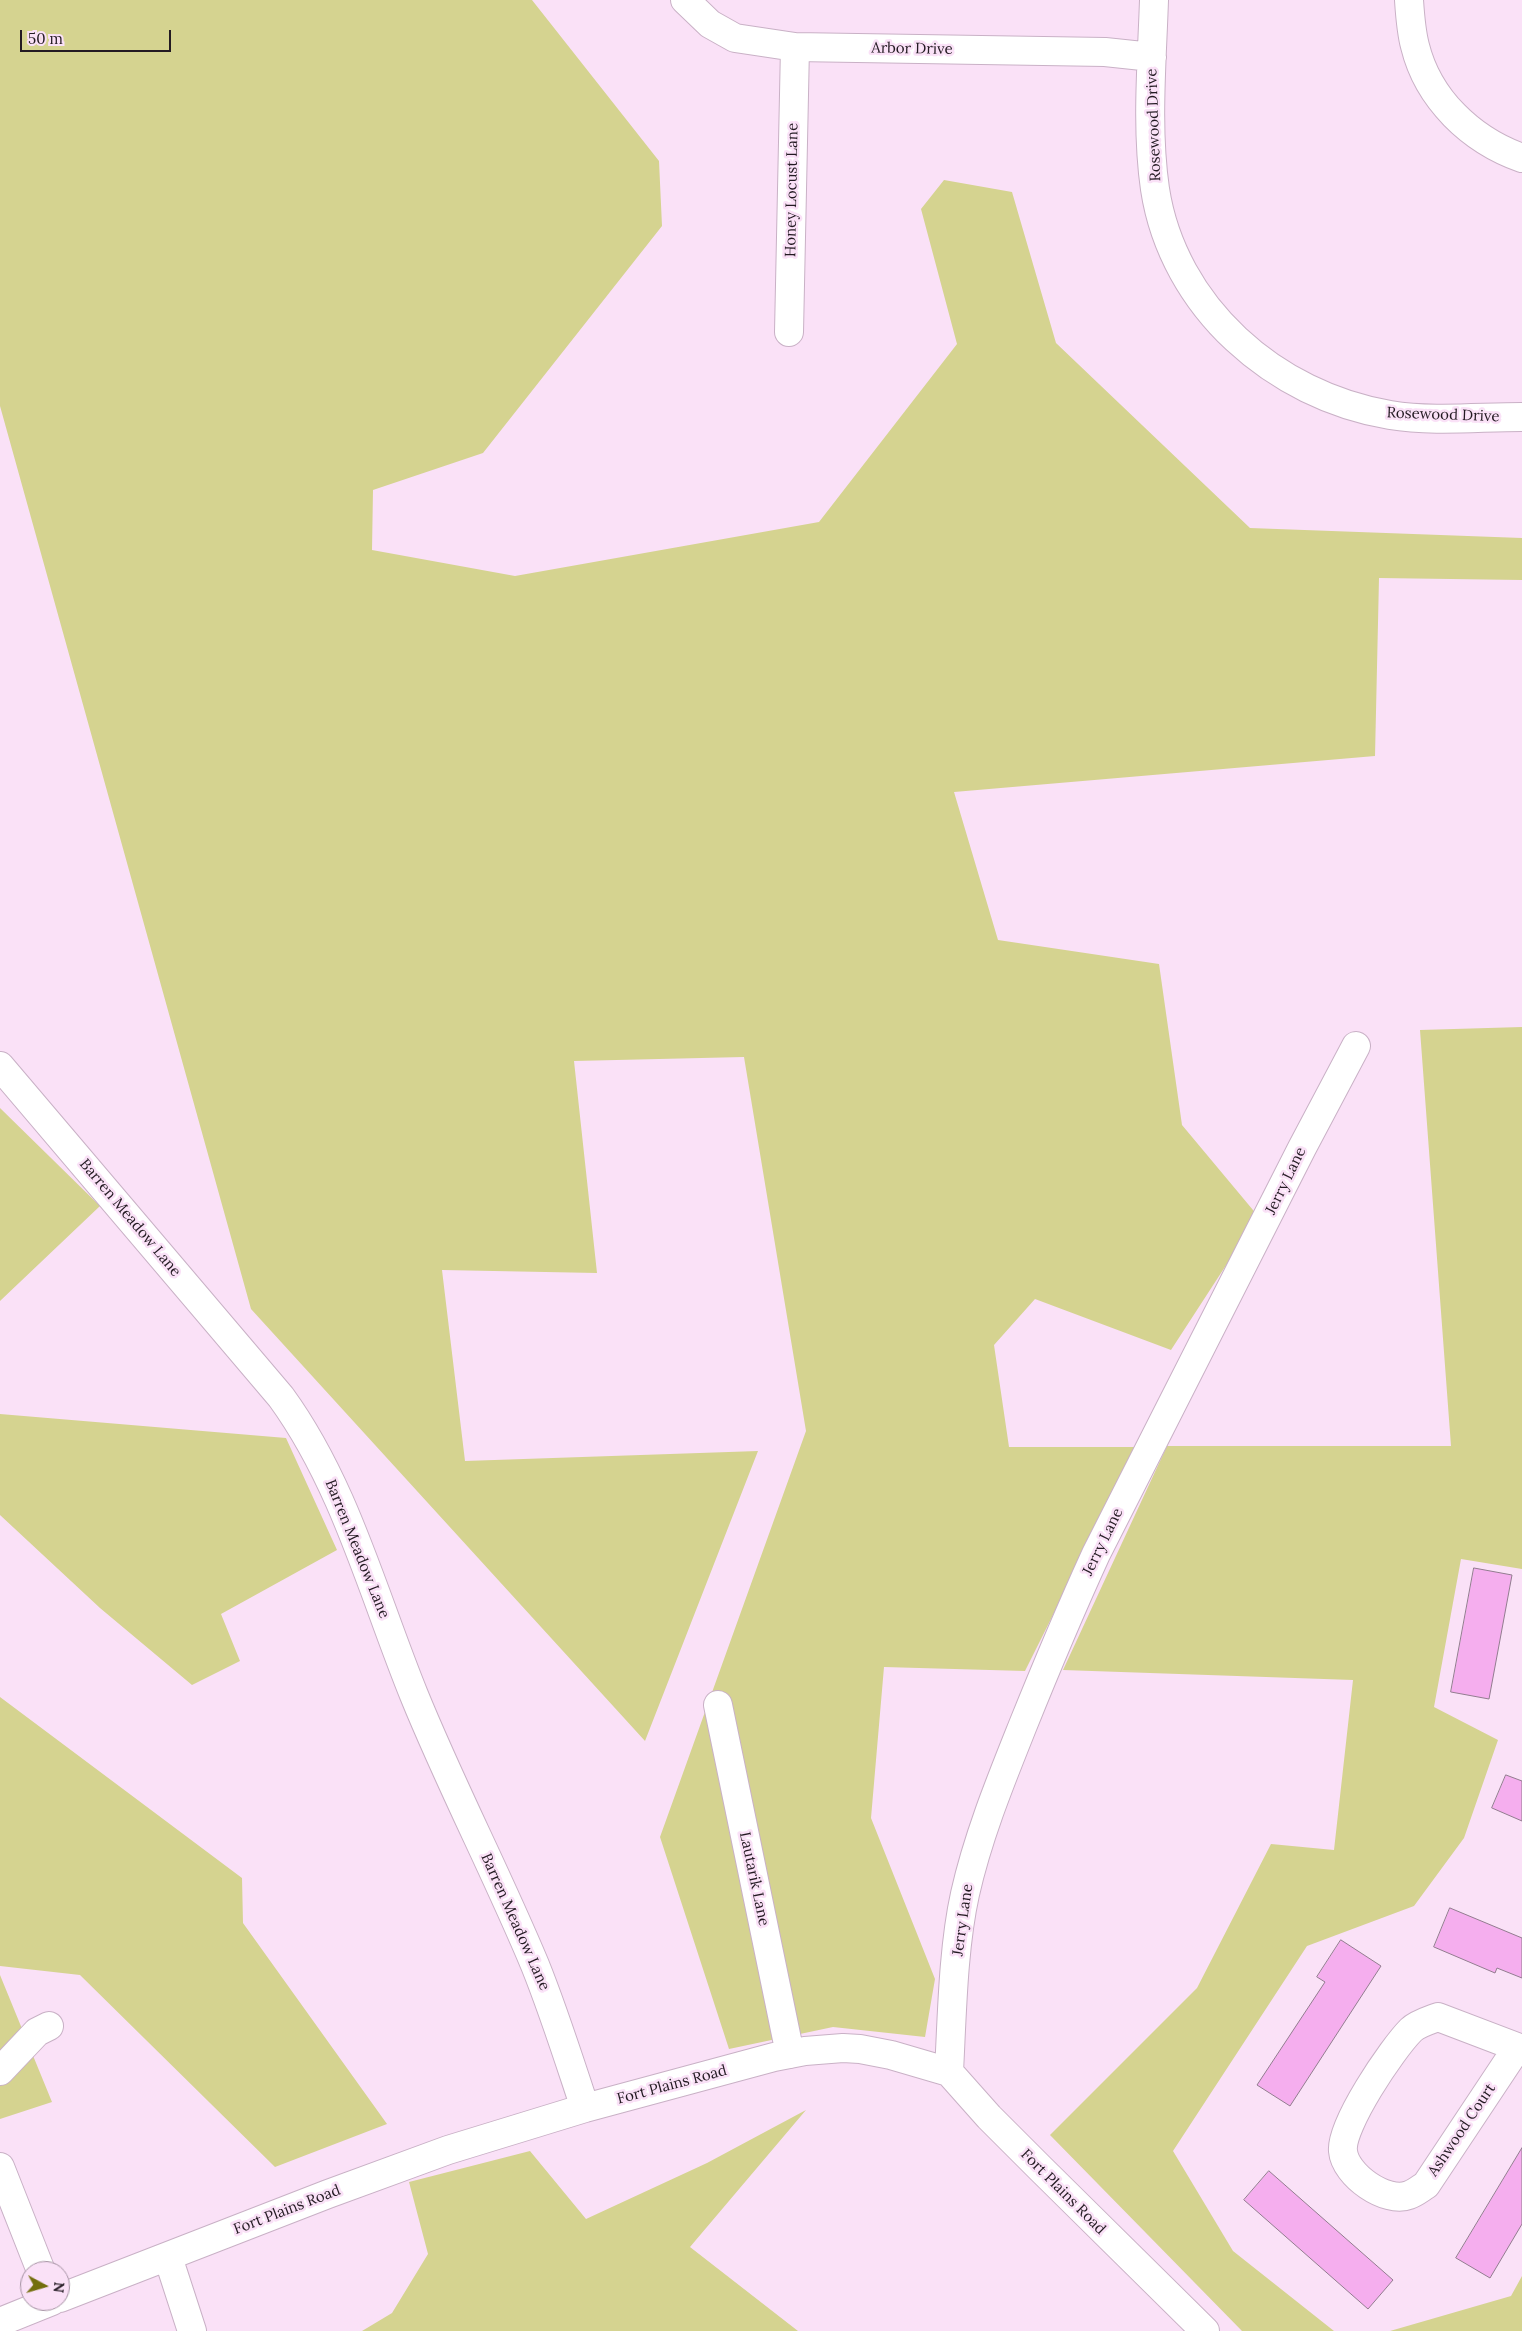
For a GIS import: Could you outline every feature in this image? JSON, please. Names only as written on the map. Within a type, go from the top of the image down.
[{"type":"street","name":"Arbor Drive","points":[[685,0],[710,24],[735,38],[795,48],[1105,52],[1152,57]]},
{"type":"street","name":"Rosewood Drive","points":[[1154,0],[1152,154],[1156,190],[1163,222],[1174,252],[1191,284],[1214,316],[1241,344],[1275,371],[1299,386],[1329,399],[1360,409],[1392,415],[1418,417],[1522,417]]},
{"type":"street","points":[[1409,0],[1415,46],[1423,70],[1438,95],[1453,115],[1475,134],[1497,147],[1522,158]]},
{"type":"street","name":"Honey Locust Lane","points":[[789,332],[795,48]]},
{"type":"street","name":"Jerry Lane","points":[[949,2072],[952,2007],[965,1896],[978,1845],[1012,1753],[1066,1618],[1096,1554],[1356,1046]]},
{"type":"street","name":"Barren Meadow Lane","points":[[0,1066],[281,1397],[308,1436],[334,1487],[414,1695],[534,1964],[552,2010],[585,2108]]},
{"type":"street","name":"Lautarik Lane","points":[[718,1705],[790,2054]]},
{"type":"street","name":"Ashwood Court","points":[[1438,2017],[1519,2048],[1426,2185],[1408,2196],[1384,2194],[1356,2178],[1342,2152],[1345,2132],[1386,2061],[1412,2028],[1438,2017]]},
{"type":"street","points":[[0,2071],[37,2032],[50,2026]]},
{"type":"street","name":"Fort Plains Road","points":[[70,2294],[328,2194],[424,2159],[585,2108],[790,2054],[843,2048],[891,2055],[949,2072],[989,2117],[1205,2331]]},
{"type":"street","points":[[0,2167],[37,2261]]},
{"type":"street","points":[[168,2257],[192,2331]]},
{"type":"street","points":[[0,2322],[27,2311]]},
{"type":"shaded area","points":[[0,0],[532,0],[659,161],[662,226],[483,453],[373,490],[372,550],[515,576],[819,522],[957,344],[921,209],[944,180],[1012,192],[1056,343],[1250,528],[1522,538],[1522,580],[1379,578],[1375,756],[954,792],[998,940],[1159,964],[1182,1125],[1258,1216],[1171,1350],[1035,1299],[994,1345],[1009,1447],[1137,1447],[1025,1671],[884,1667],[871,1818],[935,1979],[925,2037],[833,2027],[729,2049],[660,1837],[806,1431],[744,1057],[574,1061],[597,1273],[442,1270],[465,1461],[758,1451],[645,1741],[251,1309],[0,406]]},
{"type":"shaded area","points":[[1522,1027],[1522,1569],[1461,1559],[1434,1707],[1498,1740],[1464,1838],[1414,1906],[1307,1946],[1173,2151],[1233,2251],[1334,2331],[1242,2331],[1050,2135],[1197,1988],[1271,1844],[1334,1850],[1353,1680],[1063,1670],[1167,1446],[1451,1446],[1420,1030]]},
{"type":"shaded area","points":[[0,1108],[100,1206],[0,1301]]},
{"type":"shaded area","points":[[0,1414],[286,1438],[337,1550],[221,1614],[240,1661],[192,1685],[100,1608],[0,1515]]},
{"type":"shaded area","points":[[0,1697],[242,1878],[243,1923],[387,2124],[275,2167],[80,1975],[0,1966]]},
{"type":"shaded area","points":[[0,1975],[52,2102],[0,2119]]},
{"type":"shaded area","points":[[806,2110],[690,2247],[798,2331],[362,2331],[392,2313],[428,2254],[409,2182],[530,2151],[586,2219],[707,2163]]},
{"type":"shaded area","points":[[1522,2276],[1522,2331],[1390,2331],[1511,2296]]},
{"type":"building","points":[[1474,1568],[1512,1575],[1489,1699],[1451,1692]]},
{"type":"building","points":[[1506,1775],[1522,1781],[1522,1821],[1492,1808]]},
{"type":"building","points":[[1450,1908],[1522,1938],[1522,1978],[1497,1968],[1495,1973],[1434,1947]]},
{"type":"building","points":[[1341,1940],[1381,1966],[1290,2106],[1257,2085],[1325,1982],[1317,1977]]},
{"type":"building","points":[[1522,2148],[1522,2224],[1490,2278],[1456,2258]]},
{"type":"building","points":[[1269,2171],[1393,2280],[1368,2309],[1244,2200]]}]
